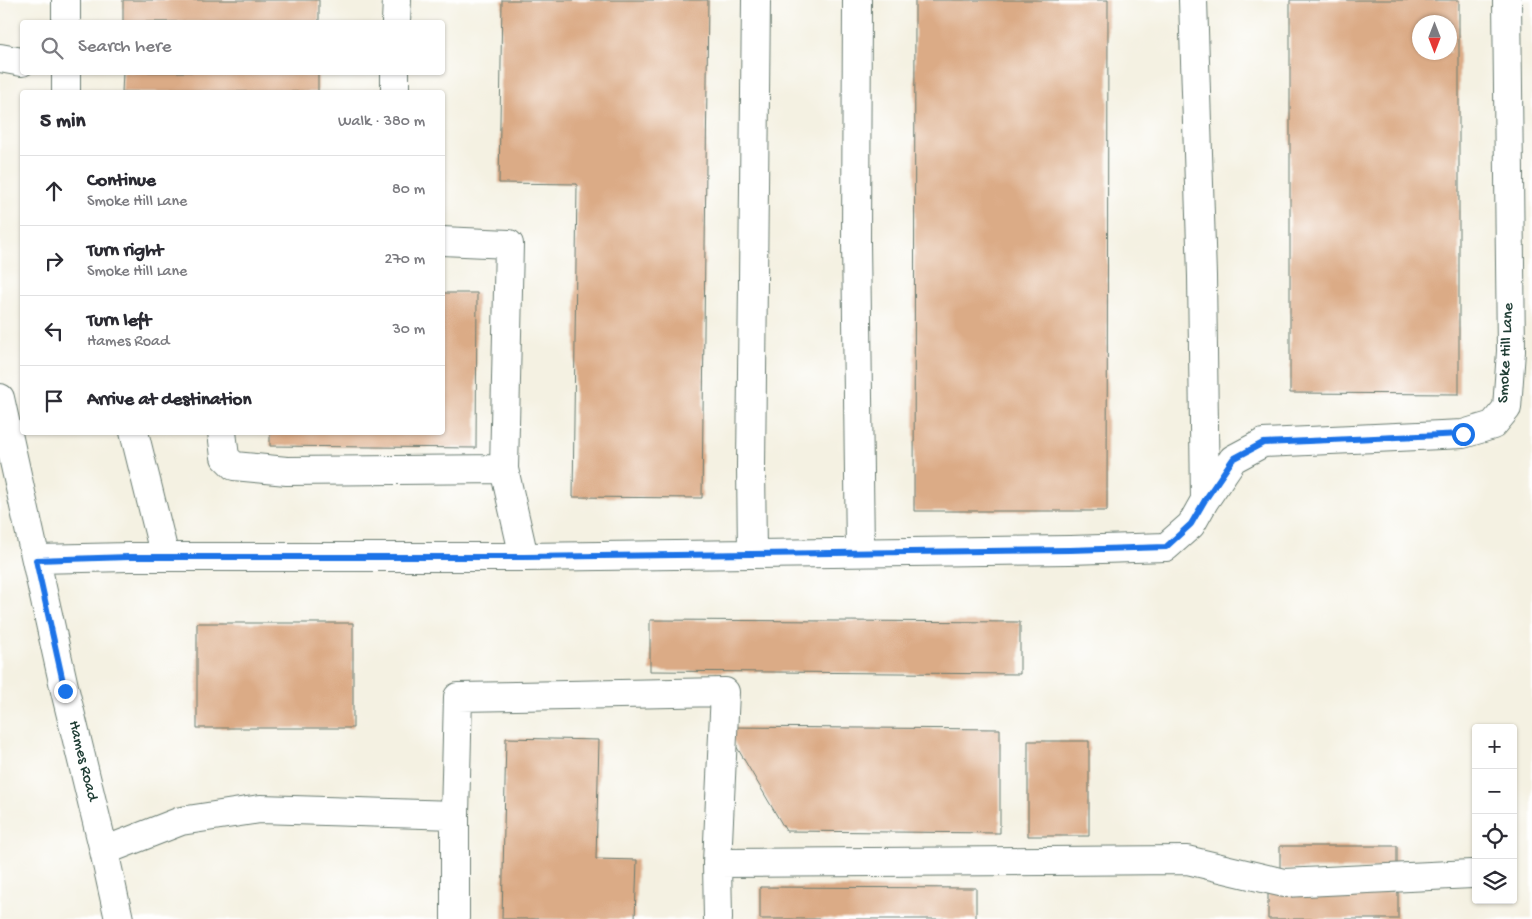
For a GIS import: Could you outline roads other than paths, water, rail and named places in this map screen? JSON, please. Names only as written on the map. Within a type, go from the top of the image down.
[{"type":"street","points":[[66,0],[66,20]]},
{"type":"street","points":[[396,20],[397,0]]},
{"type":"street","points":[[752,553],[751,466],[756,0]]},
{"type":"street","points":[[857,0],[856,241],[860,552]]},
{"type":"street","points":[[1193,0],[1202,276],[1205,500]]},
{"type":"street","name":"Smoke Hill Lane","points":[[36,560],[165,557],[524,557],[1166,547],[1191,524],[1233,459],[1263,443],[1463,434],[1493,425],[1507,408],[1511,351],[1507,0]]},
{"type":"street","points":[[0,58],[20,62]]},
{"type":"street","points":[[66,75],[66,90]]},
{"type":"street","points":[[395,75],[395,90]]},
{"type":"street","points":[[445,241],[509,244],[504,469],[524,557]]},
{"type":"street","name":"Hames Road","points":[[0,398],[65,691],[119,919]]},
{"type":"street","points":[[135,435],[165,557]]},
{"type":"street","points":[[222,435],[224,457],[234,466],[250,469],[288,471],[504,469]]},
{"type":"street","points":[[455,919],[458,697],[725,692],[717,863],[718,919]]},
{"type":"street","points":[[104,851],[181,821],[260,809],[455,815]]},
{"type":"street","points":[[717,863],[1187,860],[1284,883],[1472,874]]}]
